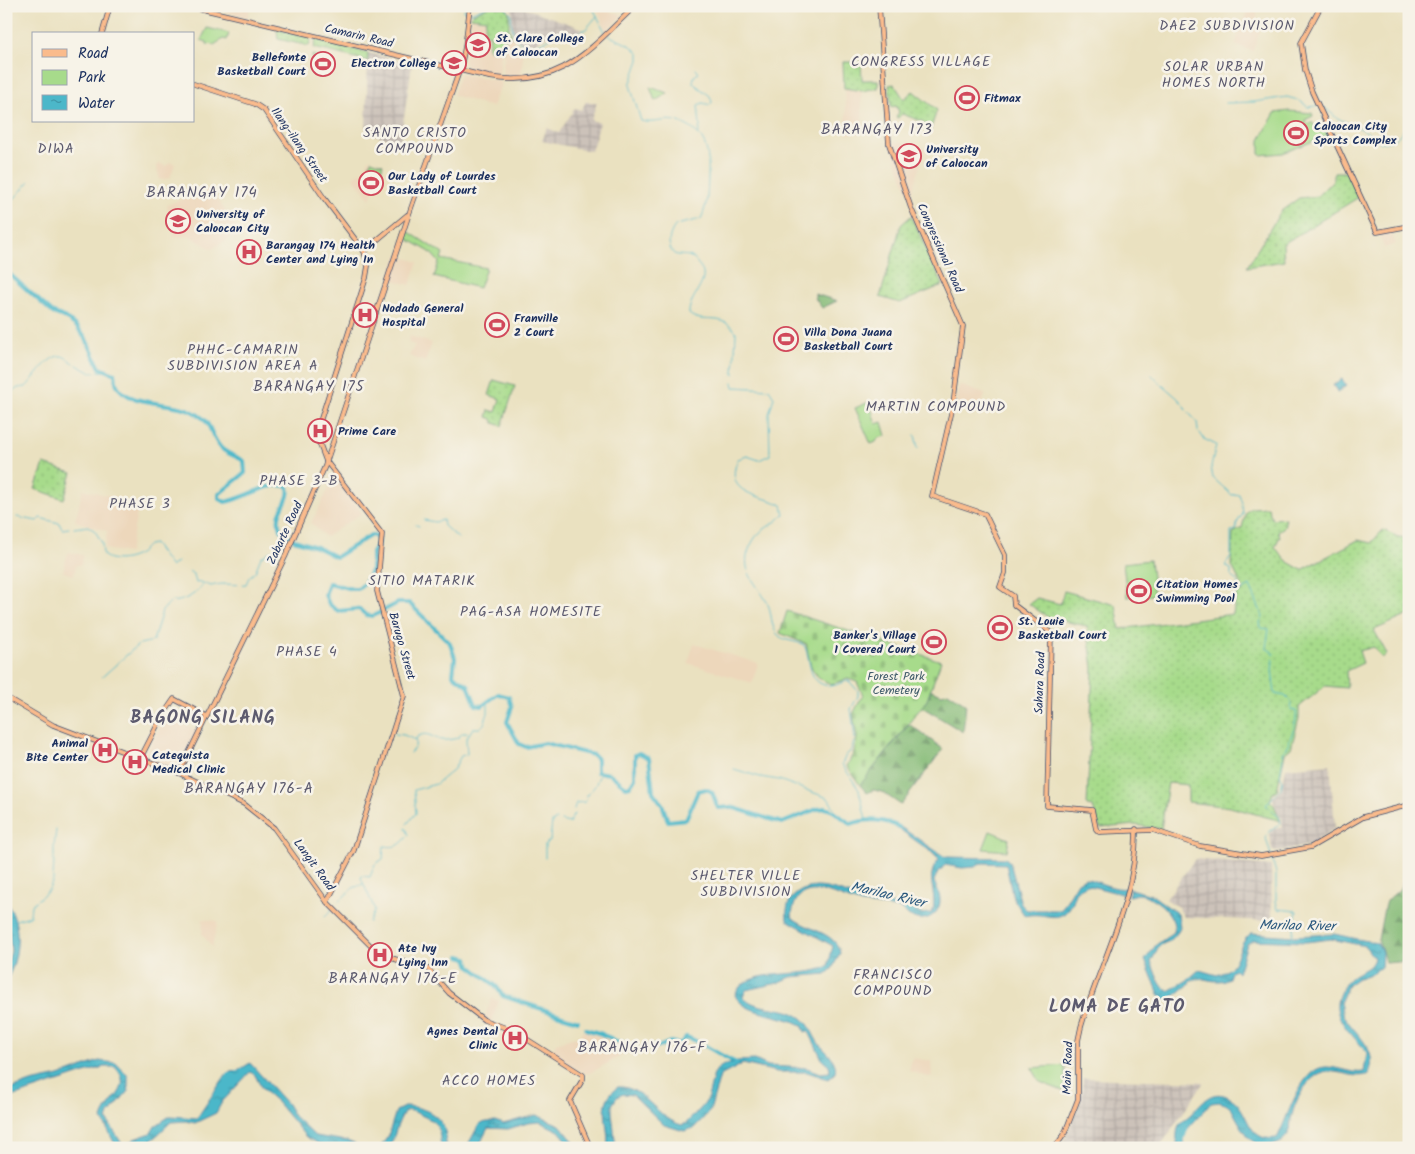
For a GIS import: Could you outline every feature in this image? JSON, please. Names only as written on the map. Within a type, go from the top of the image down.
[{"type":"main road","points":[[103,32],[110,6]]},
{"type":"main road","name":"Camarin Road","points":[[189,6],[466,72],[523,80],[549,75],[580,58],[635,6]]},
{"type":"main road","name":"Zabarte Road","points":[[179,773],[296,535],[326,461],[459,70],[465,50],[470,6]]},
{"type":"main road","name":"Congressional Road","points":[[879,6],[889,144],[911,208],[963,326],[953,405],[932,496],[985,514],[1005,555],[1005,573],[1000,587]]},
{"type":"main road","points":[[1321,6],[1301,42],[1305,70],[1318,105],[1376,232],[1409,226]]},
{"type":"main road","name":"Ilang-ilang Street","points":[[195,84],[255,104],[264,110],[325,200],[364,251]]},
{"type":"main road","points":[[364,251],[409,214]]},
{"type":"main road","name":"Barugo Street","points":[[328,902],[354,850],[394,729],[404,691],[380,608],[377,589],[382,534],[326,461],[316,434],[366,278],[368,266],[364,251]]},
{"type":"main road","name":"Sahara Road","points":[[1000,587],[1013,596],[1012,602],[1014,604],[1051,633],[1047,806],[1092,810],[1096,829],[1099,832],[1136,829]]},
{"type":"main road","name":"Langit Road","points":[[6,697],[53,726],[179,773],[237,800],[268,822],[328,902],[375,950],[388,957],[428,969],[449,993],[484,1020],[514,1031],[584,1076],[570,1101],[588,1142],[588,1148]]},
{"type":"main road","points":[[140,759],[161,718],[174,699],[206,716]]},
{"type":"main road","points":[[1136,829],[1153,830],[1200,846],[1256,856],[1268,855],[1312,847],[1363,817],[1409,805]]},
{"type":"main road","name":"Main Road","points":[[1054,1148],[1064,1135],[1078,1099],[1078,1041],[1125,902],[1136,854],[1136,829]]},
{"type":"shaded area","points":[[225,6],[250,6],[248,18],[224,12]]},
{"type":"shaded area","points":[[509,6],[519,6],[584,29],[572,34],[560,31],[544,37],[536,43],[524,44],[519,41],[512,28],[512,9]]},
{"type":"shaded area","points":[[597,8],[623,15],[606,31]]},
{"type":"shaded area","points":[[1247,11],[1257,11],[1257,22],[1262,25],[1253,51],[1235,45]]},
{"type":"shaded area","points":[[472,18],[485,20],[484,34],[489,34],[487,50],[502,51],[499,76],[467,68],[464,61]]},
{"type":"shaded area","points":[[506,35],[512,37],[517,46],[524,47],[521,78],[502,76]]},
{"type":"shaded area","points":[[368,53],[412,64],[400,143],[366,132]]},
{"type":"shaded area","points":[[460,73],[502,82],[492,107],[453,95]]},
{"type":"shaded area","points":[[845,89],[861,89],[863,133],[847,134]]},
{"type":"shaded area","points":[[586,102],[597,102],[591,120],[600,123],[591,151],[542,141],[547,128],[559,133],[575,108],[581,110]]},
{"type":"shaded area","points":[[901,142],[925,149],[912,193],[909,195],[890,143]]},
{"type":"shaded area","points":[[369,159],[371,160],[368,169],[380,173],[370,199],[353,177],[364,171]]},
{"type":"shaded area","points":[[170,162],[175,164],[170,178],[160,180],[157,169],[158,163],[166,166]]},
{"type":"shaded area","points":[[210,188],[239,232],[212,249],[191,237],[174,236],[167,205]]},
{"type":"shaded area","points":[[1391,231],[1396,244],[1384,248],[1379,233]]},
{"type":"shaded area","points":[[397,255],[418,262],[410,285],[389,279]]},
{"type":"shaded area","name":"Nodado General Hospital","points":[[359,308],[375,313],[372,323],[356,318]]},
{"type":"shaded area","points":[[410,336],[432,343],[425,362],[409,356],[415,345],[408,343]]},
{"type":"shaded area","points":[[959,385],[985,394],[981,410],[956,402]]},
{"type":"shaded area","points":[[336,475],[362,513],[326,537],[311,523]]},
{"type":"shaded area","points":[[83,489],[139,504],[129,553],[105,549],[107,531],[75,521]]},
{"type":"shaded area","points":[[68,552],[83,555],[81,565],[76,565],[74,575],[63,572]]},
{"type":"shaded area","points":[[694,644],[758,663],[752,683],[688,663]]},
{"type":"shaded area","points":[[166,715],[198,731],[178,771],[144,758]]},
{"type":"shaded area","points":[[1330,764],[1335,828],[1312,844],[1289,850],[1272,851],[1270,833],[1274,829],[1282,827],[1282,819],[1273,798],[1282,788],[1286,768]]},
{"type":"shaded area","points":[[1195,859],[1271,866],[1272,921],[1184,917],[1178,907],[1166,899]]},
{"type":"shaded area","points":[[203,919],[218,921],[212,947],[202,934]]},
{"type":"shaded area","points":[[492,998],[499,1001],[492,1021],[484,1019]]},
{"type":"shaded area","points":[[584,1030],[604,1036],[627,1047],[623,1055],[588,1074],[582,1073],[551,1054],[556,1043],[581,1035]]},
{"type":"shaded area","points":[[912,1058],[931,1061],[932,1076],[928,1077],[909,1071]]},
{"type":"shaded area","points":[[1083,1078],[1204,1082],[1159,1148],[1057,1148],[1065,1139],[1080,1102]]},
{"type":"green space","points":[[489,6],[504,7],[509,12],[509,29],[512,37],[506,36],[504,51],[488,49],[490,35],[484,33],[486,19],[471,17],[471,15]]},
{"type":"green space","points":[[207,28],[229,33],[227,40],[223,39],[214,45],[207,44],[207,42],[201,40]]},
{"type":"green space","points":[[277,29],[311,38],[309,46],[278,39]]},
{"type":"green space","points":[[316,39],[368,53],[368,61],[314,48]]},
{"type":"green space","points":[[312,55],[325,58],[326,69],[313,69]]},
{"type":"green space","points":[[843,62],[861,62],[862,80],[878,80],[878,88],[862,91],[844,88]]},
{"type":"green space","points":[[894,84],[904,99],[913,91],[937,110],[930,131],[927,130],[928,127],[924,122],[902,114],[898,118],[896,117],[899,112],[896,106],[891,107],[889,85]]},
{"type":"green space","points":[[650,87],[668,93],[655,101]]},
{"type":"green space","name":"Caloocan City Sports Complex","points":[[1289,111],[1312,113],[1313,116],[1305,120],[1307,124],[1312,122],[1316,129],[1325,125],[1329,135],[1283,153],[1260,155],[1260,140],[1275,113]]},
{"type":"green space","points":[[371,160],[383,164],[381,171],[369,167]]},
{"type":"green space","points":[[1334,172],[1347,172],[1359,197],[1283,244],[1284,261],[1247,267],[1281,211],[1299,198],[1317,196],[1334,179]]},
{"type":"green space","points":[[911,216],[943,285],[900,303],[880,297],[901,225]]},
{"type":"green space","points":[[406,230],[443,254],[441,259],[486,268],[479,288],[434,277],[439,262],[430,252],[404,237]]},
{"type":"green space","points":[[815,294],[837,301],[822,308],[815,298]]},
{"type":"green space","points":[[286,347],[292,353],[286,359],[280,353]]},
{"type":"green space","points":[[494,380],[515,386],[502,426],[494,423],[492,419],[487,417],[489,410],[496,412],[500,399],[489,395]]},
{"type":"green space","points":[[869,402],[876,424],[882,422],[886,436],[878,438],[876,442],[871,444],[855,408]]},
{"type":"green space","points":[[44,464],[72,473],[64,499],[35,489]]},
{"type":"green space","points":[[1268,507],[1272,519],[1286,518],[1284,527],[1278,531],[1280,536],[1275,547],[1286,561],[1302,570],[1358,540],[1371,543],[1383,530],[1398,537],[1409,538],[1409,615],[1374,630],[1387,654],[1382,658],[1374,647],[1359,651],[1363,663],[1346,671],[1347,688],[1325,686],[1299,707],[1299,718],[1291,748],[1285,753],[1277,790],[1273,792],[1270,801],[1274,805],[1281,821],[1230,807],[1188,802],[1188,785],[1168,783],[1161,829],[1135,825],[1100,828],[1093,807],[1087,806],[1093,668],[1087,626],[1049,618],[1029,604],[1037,598],[1060,604],[1064,591],[1116,605],[1120,629],[1233,614],[1236,594],[1244,590],[1231,564],[1233,533],[1242,528],[1246,512],[1251,508]]},
{"type":"green space","points":[[1150,560],[1154,595],[1127,597],[1123,563]]},
{"type":"green space","name":"Forest Park Cemetery","points":[[787,611],[941,661],[927,700],[860,785],[847,766],[854,752],[857,738],[853,714],[863,695],[857,682],[848,679],[831,684],[815,673],[810,664],[806,644],[780,633]]},
{"type":"green space","points":[[931,690],[942,694],[948,692],[966,704],[963,732],[922,707]]},
{"type":"green space","points":[[909,724],[943,749],[901,805],[882,792],[874,790],[867,793],[860,785]]},
{"type":"green space","points":[[990,831],[1009,839],[1007,851],[983,849]]},
{"type":"green space","points":[[1409,871],[1409,961],[1386,963],[1378,940],[1384,908],[1386,901],[1399,890]]},
{"type":"green space","points":[[1065,1065],[1065,1092],[1040,1082],[1032,1068]]},
{"type":"water","points":[[1342,379],[1346,385],[1344,388],[1341,387],[1342,390],[1337,393],[1333,385]]},
{"type":"water","points":[[896,824],[945,857],[1005,858],[1010,862],[1021,904],[1027,910],[1061,910],[1078,882],[1085,878],[1112,887],[1127,888],[1125,895],[1087,885],[1076,891],[1073,902],[1063,914],[1057,916],[1025,916],[1013,898],[1006,864],[983,863],[975,867],[962,868],[945,865],[934,881],[940,900],[939,906],[934,914],[925,919],[915,918],[900,909],[862,904],[826,892],[816,891],[800,895],[795,903],[792,913],[793,918],[828,936],[838,946],[840,953],[832,969],[826,974],[791,977],[778,983],[746,990],[743,996],[755,1004],[790,1012],[802,1018],[820,1045],[829,1054],[835,1065],[835,1073],[828,1079],[807,1072],[777,1072],[743,1064],[720,1076],[710,1111],[694,1128],[684,1131],[664,1125],[633,1095],[623,1094],[617,1097],[612,1105],[616,1148],[607,1148],[605,1107],[611,1093],[618,1087],[635,1091],[673,1122],[682,1125],[706,1102],[715,1072],[722,1066],[738,1063],[737,1061],[755,1060],[768,1066],[807,1068],[820,1073],[830,1072],[829,1065],[822,1059],[810,1034],[808,1031],[805,1032],[802,1025],[746,1007],[735,995],[741,986],[763,976],[806,972],[828,966],[833,946],[787,920],[790,900],[803,890],[819,887],[827,888],[860,897],[865,901],[904,906],[921,914],[932,913],[934,899],[932,873],[934,866],[939,860],[930,851],[895,826]]},
{"type":"water","points":[[1130,889],[1152,895],[1178,914],[1180,928],[1178,932],[1171,940],[1159,946],[1151,962],[1160,982],[1168,991],[1186,981],[1199,970],[1217,975],[1225,972],[1231,967],[1245,939],[1251,933],[1294,936],[1334,934],[1377,943],[1382,952],[1381,967],[1368,976],[1358,978],[1348,985],[1340,1003],[1342,1013],[1361,1037],[1369,1051],[1371,1066],[1369,1074],[1356,1076],[1336,1072],[1323,1072],[1317,1075],[1308,1083],[1298,1098],[1293,1110],[1289,1132],[1277,1144],[1268,1146],[1254,1141],[1243,1129],[1230,1106],[1219,1102],[1211,1103],[1183,1134],[1185,1148],[1177,1148],[1177,1133],[1180,1124],[1203,1101],[1213,1095],[1225,1095],[1238,1104],[1259,1136],[1277,1138],[1295,1096],[1309,1076],[1317,1069],[1326,1067],[1364,1072],[1367,1053],[1344,1025],[1337,1010],[1337,1002],[1344,985],[1354,975],[1369,967],[1374,958],[1365,946],[1331,939],[1306,942],[1253,940],[1247,944],[1238,973],[1235,970],[1231,972],[1229,978],[1219,981],[1191,980],[1177,994],[1164,1000],[1159,994],[1145,960],[1156,945],[1174,932],[1172,919],[1164,907],[1152,898],[1139,894],[1128,896]]},
{"type":"water","points":[[6,903],[15,919],[17,940],[14,962],[6,981],[6,968],[11,951]]},
{"type":"water","points":[[99,1061],[116,1063],[128,1076],[128,1091],[109,1114],[107,1120],[124,1147],[134,1139],[151,1133],[155,1126],[170,1116],[197,1118],[227,1073],[239,1070],[250,1063],[287,1104],[294,1116],[315,1136],[347,1141],[364,1148],[326,1148],[306,1137],[277,1102],[262,1089],[255,1075],[250,1072],[222,1102],[216,1113],[195,1123],[186,1121],[171,1122],[152,1140],[140,1143],[135,1148],[117,1148],[102,1119],[121,1088],[121,1075],[115,1067],[103,1067],[6,1099],[6,1091],[31,1082],[59,1076]]},
{"type":"water","points":[[406,1106],[423,1109],[438,1118],[445,1130],[447,1148],[441,1148],[438,1128],[433,1122],[415,1112],[405,1111],[388,1148],[380,1148],[388,1136],[396,1111]]},
{"type":"water","points":[[536,1115],[560,1125],[574,1142],[574,1148],[569,1148],[569,1143],[559,1131],[540,1122],[528,1123],[508,1129],[488,1128],[478,1148],[466,1148],[480,1123],[495,1121],[503,1124]]},
{"type":"waterway","points":[[465,6],[464,11],[467,12]]},
{"type":"waterway","points":[[471,13],[486,6]]},
{"type":"waterway","points":[[504,6],[511,13],[514,35],[521,44],[527,45],[543,42],[554,35],[565,33],[573,35],[586,29],[597,16]]},
{"type":"waterway","points":[[592,6],[605,32]]},
{"type":"waterway","points":[[608,35],[631,46],[639,53],[639,60],[630,85],[641,121],[670,120],[679,122],[696,132],[705,144],[708,160],[707,199],[701,219],[676,225],[670,236],[669,243],[674,254],[690,257],[702,270],[702,282],[692,301],[689,314],[701,319],[724,322],[736,332],[734,374]]},
{"type":"waterway","points":[[696,69],[699,73],[694,76],[693,83],[710,96],[712,102],[710,105],[703,103],[698,105],[700,126],[698,135]]},
{"type":"waterway","points":[[1225,103],[1254,102],[1287,97],[1298,100]]},
{"type":"waterway","points":[[1300,101],[1308,107],[1317,106]]},
{"type":"waterway","points":[[1321,106],[1338,119],[1366,131],[1379,142],[1395,139],[1409,123]]},
{"type":"waterway","points":[[6,202],[13,200],[30,181]]},
{"type":"waterway","points":[[6,271],[53,313],[64,317],[76,326],[86,339],[100,368],[115,374],[116,384],[122,391],[138,400],[179,407],[196,413],[209,426],[216,442],[221,448],[244,461],[245,473],[219,494],[219,498],[225,502],[274,486],[282,485],[288,487],[287,498],[279,518],[281,530],[294,540],[316,547],[336,557],[371,535],[375,536],[378,541],[372,553],[372,569],[364,584],[358,589],[352,589],[329,583],[325,595],[329,604],[338,611],[359,609],[366,615],[373,616],[398,603],[409,603],[450,643],[455,658],[453,675],[468,685],[476,705],[482,706],[498,694],[509,697],[512,707],[507,722],[519,744],[526,747],[545,743],[593,755],[597,759],[597,772],[610,774],[626,787],[630,786],[635,778],[635,755],[639,753],[649,758],[653,792],[662,804],[668,821],[686,819],[698,791],[706,789],[712,792],[718,808],[731,807],[782,823],[817,809],[826,808],[851,824],[875,820],[899,827]]},
{"type":"waterway","points":[[6,396],[18,388],[26,387],[51,359],[63,356],[74,363]]},
{"type":"waterway","points":[[77,365],[90,372],[104,371]]},
{"type":"waterway","points":[[1152,375],[1183,404]]},
{"type":"waterway","points":[[733,382],[734,387],[769,389],[774,397],[769,414],[770,455],[759,460],[747,456],[738,459],[734,471],[735,480],[739,487],[746,492],[782,505],[784,514],[753,541],[746,561],[750,576],[765,598],[776,633],[784,639],[804,645],[813,676],[817,681],[830,686],[849,681],[858,691],[858,696],[851,709],[855,738],[852,750],[846,755],[842,764],[859,790],[866,820]]},
{"type":"waterway","points":[[1184,406],[1186,410]]},
{"type":"waterway","points":[[1189,413],[1197,422],[1198,431]]},
{"type":"waterway","points":[[1200,433],[1204,439],[1216,445],[1211,467],[1213,478],[1232,495],[1239,494],[1242,503]]},
{"type":"waterway","points":[[915,435],[918,448]]},
{"type":"waterway","points":[[1242,505],[1243,514],[1238,521],[1236,530],[1231,532],[1231,557],[1226,564],[1231,569],[1231,576],[1238,582],[1237,588],[1241,591],[1250,586],[1263,617],[1260,622],[1261,628],[1269,629],[1266,648],[1274,653],[1272,670],[1275,694],[1285,696],[1292,703],[1291,710],[1296,711],[1296,720],[1292,733],[1282,753],[1283,759],[1280,775],[1283,780],[1281,788],[1266,805],[1279,816],[1281,823],[1268,833],[1266,838],[1276,873],[1276,901],[1278,909],[1297,911],[1292,937]]},
{"type":"waterway","points":[[17,517],[37,521],[40,518],[59,523],[62,529],[69,528]]},
{"type":"waterway","points":[[424,520],[435,522],[443,520],[444,526],[458,538]]},
{"type":"waterway","points":[[74,528],[88,526],[95,531],[102,543],[103,555],[107,558],[123,560],[134,557],[142,552]]},
{"type":"waterway","points":[[189,571],[194,575],[196,583],[200,582],[211,586],[246,584],[249,577],[255,572],[261,557],[291,539]]},
{"type":"waterway","points":[[143,550],[148,545],[154,544],[171,567],[177,562]]},
{"type":"waterway","points":[[140,644],[153,641],[162,611],[171,601],[175,602],[188,597],[197,592],[202,586]]},
{"type":"waterway","points":[[102,677],[138,645]]},
{"type":"waterway","points":[[407,824],[416,813],[414,790],[436,784],[454,769],[461,756],[467,754],[466,739],[473,728],[480,728],[484,724],[488,713],[488,701]]},
{"type":"waterway","points":[[410,753],[415,747],[416,738],[420,736],[429,735],[445,740],[458,738],[462,733],[468,733]]},
{"type":"waterway","points":[[395,734],[404,735],[415,740]]},
{"type":"waterway","points":[[734,769],[760,777],[779,780],[828,798],[834,808]]},
{"type":"waterway","points":[[586,796],[595,786],[600,774]]},
{"type":"waterway","points":[[574,809],[576,803],[585,802],[587,798]]},
{"type":"waterway","points":[[561,821],[569,823],[574,814]]},
{"type":"waterway","points":[[545,858],[545,844],[550,841],[552,822],[556,820]]},
{"type":"waterway","points":[[369,922],[375,910],[361,878],[362,876],[370,877],[375,864],[383,859],[384,846],[393,847],[398,845],[409,835],[406,828]]},
{"type":"waterway","points":[[54,847],[56,830]]},
{"type":"waterway","points":[[54,848],[54,857]]},
{"type":"waterway","points":[[53,880],[54,859]]},
{"type":"waterway","points":[[16,920],[30,916],[31,905],[48,891],[53,881]]},
{"type":"waterway","points":[[338,902],[353,888],[363,884]]},
{"type":"waterway","points":[[325,916],[332,909]]},
{"type":"waterway","points":[[460,956],[467,958],[470,966],[496,986],[503,996],[560,1015]]},
{"type":"waterway","points":[[562,1016],[578,1021]]},
{"type":"waterway","points":[[586,1029],[602,1034]]},
{"type":"waterway","points":[[603,1035],[611,1038]]},
{"type":"waterway","points":[[658,1047],[670,1042],[680,1044],[686,1037],[737,1063]]},
{"type":"waterway","points":[[612,1039],[619,1042]]},
{"type":"waterway","points":[[621,1042],[627,1044]]},
{"type":"waterway","points":[[632,1046],[641,1052],[645,1048],[655,1046]]},
{"type":"waterway","name":"Marilao River","points":[[1183,1148],[1182,1142],[1187,1126]]},
{"type":"place","name":"St. Clare College of Caloocan","points":[[478,45]]},
{"type":"place","name":"Electron College","points":[[454,63]]},
{"type":"place","name":"Bellefonte Basketball Court","points":[[323,64]]},
{"type":"place","name":"Fitmax","points":[[967,98]]},
{"type":"place","name":"Caloocan City Sports Complex","points":[[1296,133]]},
{"type":"place","name":"University of Caloocan","points":[[909,156]]},
{"type":"place","name":"Our Lady of Lourdes Basketball Court","points":[[371,183]]},
{"type":"place","name":"University of Caloocan City","points":[[178,221]]},
{"type":"place","name":"Barangay 174 Health Center and Lying In","points":[[249,252]]},
{"type":"place","name":"Nodado General Hospital","points":[[365,315]]},
{"type":"place","name":"Franville 2 Court","points":[[497,325]]},
{"type":"place","name":"Villa Dona Juana Basketball Court","points":[[786,339]]},
{"type":"place","name":"Prime Care","points":[[320,431]]},
{"type":"place","name":"Citation Homes Swimming Pool","points":[[1139,591]]},
{"type":"place","name":"St. Louie Basketball Court","points":[[1000,628]]},
{"type":"place","name":"Banker's Village 1 Covered Court","points":[[934,642]]},
{"type":"place","name":"Animal Bite Center","points":[[105,750]]},
{"type":"place","name":"Catequista Medical Clinic","points":[[135,762]]},
{"type":"place","name":"Ate Ivy Lying Inn","points":[[380,955]]},
{"type":"place","name":"Agnes Dental Clinic","points":[[515,1038]]},
{"type":"district","name":"DAEZ SUBDIVISION","points":[[1227,26]]},
{"type":"district","name":"CONGRESS VILLAGE","points":[[921,62]]},
{"type":"district","name":"SOLAR URBAN HOMES NORTH","points":[[1214,76]]},
{"type":"district","name":"BARANGAY 173","points":[[877,130]]},
{"type":"district","name":"SANTO CRISTO COMPOUND","points":[[415,142]]},
{"type":"district","name":"DIWA","points":[[56,149]]},
{"type":"district","name":"BARANGAY 174","points":[[202,193]]},
{"type":"district","name":"PHHC-CAMARIN SUBDIVISION AREA A","points":[[243,358]]},
{"type":"district","name":"BARANGAY 175","points":[[309,387]]},
{"type":"district","name":"MARTIN COMPOUND","points":[[936,407]]},
{"type":"district","name":"PHASE 3-B","points":[[299,481]]},
{"type":"district","name":"PHASE 3","points":[[140,504]]},
{"type":"district","name":"SITIO MATARIK","points":[[422,581]]},
{"type":"district","name":"PAG-ASA HOMESITE","points":[[531,612]]},
{"type":"district","name":"PHASE 4","points":[[307,652]]},
{"type":"district","name":"BAGONG SILANG","points":[[203,718]]},
{"type":"district","name":"BARANGAY 176-A","points":[[249,789]]},
{"type":"district","name":"SHELTER VILLE SUBDIVISION","points":[[746,884]]},
{"type":"district","name":"BARANGAY 176-E","points":[[393,979]]},
{"type":"district","name":"FRANCISCO COMPOUND","points":[[893,984]]},
{"type":"district","name":"LOMA DE GATO","points":[[1117,1007]]},
{"type":"district","name":"BARANGAY 176-F","points":[[642,1048]]},
{"type":"district","name":"ACCO HOMES","points":[[489,1081]]}]
